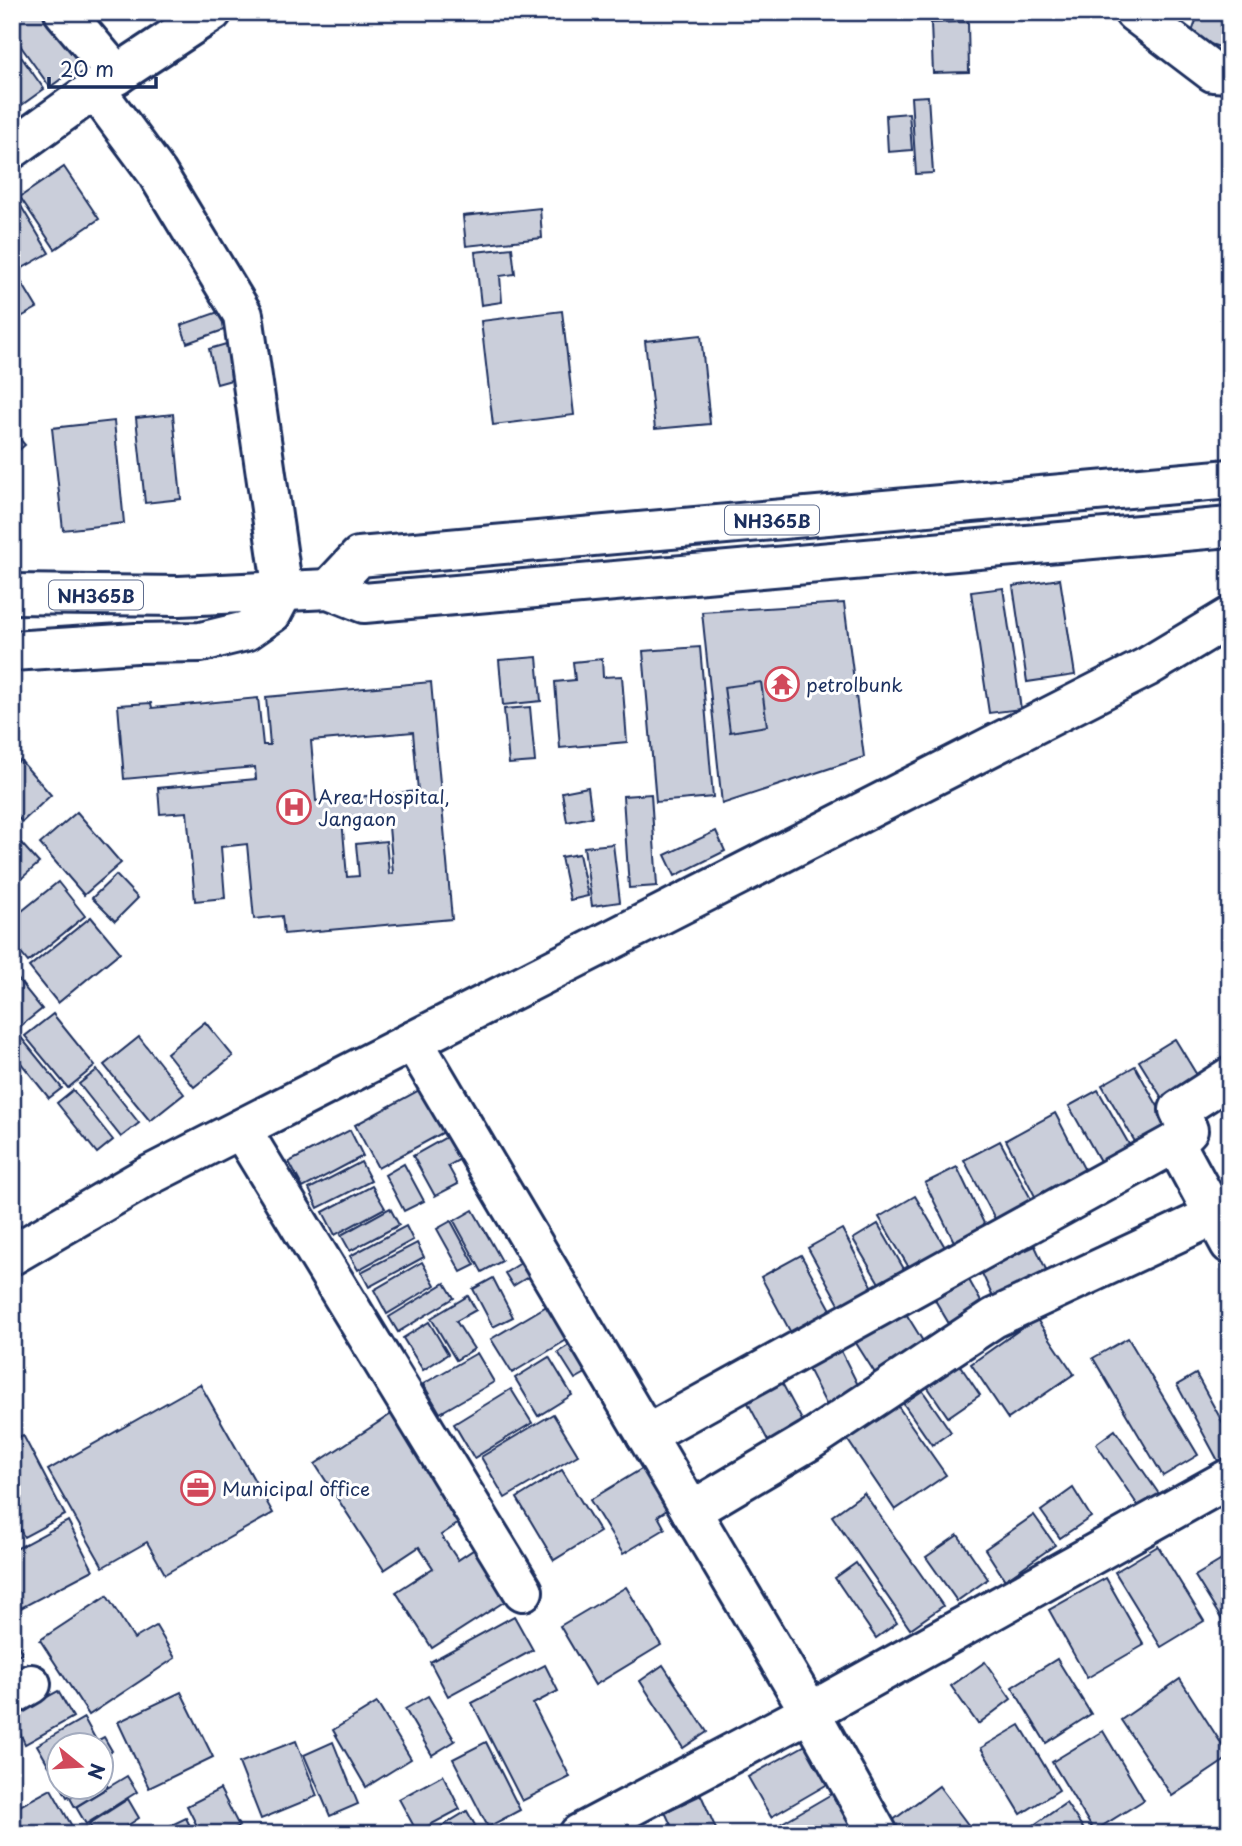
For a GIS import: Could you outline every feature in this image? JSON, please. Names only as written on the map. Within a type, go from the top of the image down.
[{"type":"main road","points":[[12,651],[201,642],[246,631],[272,613],[283,592],[243,315],[64,12]]},
{"type":"main road","points":[[12,149],[106,82],[212,12]]},
{"type":"main road","points":[[1134,12],[1213,72],[1230,73]]},
{"type":"main road","name":"NH365B","points":[[12,594],[179,596],[329,589],[359,557],[1230,479]]},
{"type":"main road","points":[[329,589],[364,603],[1230,527]]},
{"type":"main road","points":[[12,1255],[146,1177],[1147,667],[1230,617]]},
{"type":"main road","points":[[412,1041],[810,1712],[878,1834]]},
{"type":"main road","points":[[646,1435],[1175,1143],[1188,1130],[1179,1110],[1230,1077]]},
{"type":"main road","points":[[241,1129],[523,1591]]},
{"type":"main road","points":[[691,1511],[809,1441],[993,1318],[1222,1229],[1175,1143]]},
{"type":"main road","points":[[579,1834],[810,1712],[1230,1478]]},
{"type":"building","points":[[29,12],[47,12],[83,63],[50,87],[12,34],[12,24]]},
{"type":"building","points":[[1199,12],[1230,12],[1230,50],[1190,38]]},
{"type":"building","points":[[968,22],[969,72],[933,73],[931,23]]},
{"type":"building","points":[[12,44],[44,89],[12,112]]},
{"type":"building","points":[[928,96],[933,173],[916,174],[911,97]]},
{"type":"building","points":[[909,113],[912,150],[888,152],[886,115]]},
{"type":"building","points":[[64,167],[99,219],[55,249],[20,197]]},
{"type":"building","points":[[15,196],[49,253],[12,274],[12,197]]},
{"type":"building","points":[[540,208],[542,238],[466,246],[463,216]]},
{"type":"building","points":[[512,248],[515,274],[500,276],[502,302],[481,305],[475,252]]},
{"type":"building","points":[[22,283],[37,308],[12,322],[12,289]]},
{"type":"building","points":[[224,310],[229,328],[187,343],[181,325]]},
{"type":"building","points":[[562,311],[574,415],[493,425],[481,321]]},
{"type":"building","points":[[701,335],[710,424],[655,429],[645,341]]},
{"type":"building","points":[[233,342],[242,377],[217,384],[209,349]]},
{"type":"building","points":[[173,414],[181,499],[145,503],[136,418]]},
{"type":"building","points":[[114,421],[124,523],[63,530],[52,428]]},
{"type":"building","points":[[12,430],[25,445],[12,456]]},
{"type":"building","points":[[1060,579],[1075,675],[1027,682],[1013,586]]},
{"type":"building","points":[[1003,588],[1021,709],[989,713],[971,592]]},
{"type":"building","name":"petrolbunk","points":[[844,603],[864,757],[722,804],[702,612]]},
{"type":"building","points":[[700,647],[713,797],[656,802],[643,651]]},
{"type":"building","points":[[537,657],[541,701],[503,705],[499,660]]},
{"type":"building","points":[[602,659],[603,677],[622,676],[627,742],[560,748],[555,682],[575,680],[573,662]]},
{"type":"building","points":[[431,682],[452,919],[284,934],[282,916],[254,919],[247,844],[221,847],[225,898],[195,901],[187,812],[160,814],[158,788],[256,779],[255,767],[124,779],[118,705],[151,703],[152,708],[258,698],[263,745],[270,745],[266,697]],"holes":[[[413,732],[418,791],[316,801],[311,741]],[[388,815],[393,873],[389,874],[386,841],[356,844],[359,876],[347,877],[342,819]]]},
{"type":"building","points":[[761,682],[767,726],[730,732],[724,687]]},
{"type":"building","points":[[530,707],[535,762],[509,764],[504,709]]},
{"type":"building","points":[[20,760],[51,795],[22,822],[12,811],[12,767]]},
{"type":"building","points":[[588,787],[592,817],[567,822],[562,792]]},
{"type":"building","points":[[651,794],[657,886],[629,888],[623,796]]},
{"type":"building","points":[[77,812],[121,863],[84,895],[40,844]]},
{"type":"building","points":[[716,831],[725,851],[675,876],[665,855]]},
{"type":"building","points":[[12,833],[39,863],[13,886],[12,884]]},
{"type":"building","points":[[613,844],[620,902],[592,906],[584,847]]},
{"type":"building","points":[[579,854],[588,896],[570,900],[561,857]]},
{"type":"building","points":[[116,875],[138,898],[115,921],[92,898]]},
{"type":"building","points":[[58,882],[85,916],[28,962],[12,942],[12,919]]},
{"type":"building","points":[[91,917],[120,952],[58,1003],[29,967]]},
{"type":"building","points":[[12,972],[42,1009],[12,1033]]},
{"type":"building","points":[[53,1014],[95,1066],[68,1088],[25,1036]]},
{"type":"building","points":[[205,1022],[233,1056],[194,1087],[167,1053]]},
{"type":"building","points":[[19,1035],[62,1088],[49,1098],[12,1052],[12,1041]]},
{"type":"building","points":[[139,1037],[184,1094],[150,1121],[104,1065]]},
{"type":"building","points":[[1175,1039],[1206,1090],[1170,1111],[1139,1061]]},
{"type":"building","points":[[1135,1066],[1173,1133],[1141,1152],[1102,1085]]},
{"type":"building","points":[[97,1070],[139,1123],[121,1137],[79,1084]]},
{"type":"building","points":[[421,1089],[444,1132],[378,1168],[355,1125]]},
{"type":"building","points":[[73,1090],[113,1140],[97,1153],[57,1103]]},
{"type":"building","points":[[1098,1090],[1134,1153],[1105,1170],[1069,1106]]},
{"type":"building","points":[[1055,1113],[1092,1184],[1042,1210],[1006,1140]]},
{"type":"building","points":[[350,1130],[363,1156],[303,1188],[289,1162]]},
{"type":"building","points":[[452,1134],[464,1157],[448,1166],[458,1184],[435,1196],[413,1156]]},
{"type":"building","points":[[1000,1141],[1039,1214],[1003,1234],[964,1160]]},
{"type":"building","points":[[361,1162],[371,1181],[318,1208],[309,1189]]},
{"type":"building","points":[[404,1164],[424,1201],[404,1211],[385,1175]]},
{"type":"building","points":[[957,1167],[992,1240],[961,1256],[925,1183]]},
{"type":"building","points":[[372,1186],[385,1208],[335,1235],[323,1212]]},
{"type":"building","points":[[915,1196],[949,1254],[914,1276],[879,1217]]},
{"type":"building","points":[[390,1208],[399,1225],[350,1251],[341,1235]]},
{"type":"building","points":[[473,1210],[502,1261],[482,1272],[454,1221]]},
{"type":"building","points":[[451,1221],[475,1265],[461,1272],[437,1229]]},
{"type":"building","points":[[878,1224],[911,1281],[886,1295],[853,1239]]},
{"type":"building","points":[[406,1226],[413,1240],[358,1270],[350,1256]]},
{"type":"building","points":[[842,1229],[879,1299],[846,1317],[808,1248]]},
{"type":"building","points":[[417,1243],[424,1257],[369,1287],[361,1272]]},
{"type":"building","points":[[1035,1246],[1050,1278],[996,1304],[981,1271]]},
{"type":"building","points":[[801,1255],[840,1326],[799,1348],[761,1277]]},
{"type":"building","points":[[524,1261],[533,1274],[513,1286],[505,1273]]},
{"type":"building","points":[[422,1262],[435,1285],[387,1314],[374,1290]]},
{"type":"building","points":[[493,1278],[513,1317],[493,1327],[473,1289]]},
{"type":"building","points":[[969,1280],[984,1307],[951,1327],[935,1300]]},
{"type":"building","points":[[445,1283],[454,1298],[398,1332],[389,1317]]},
{"type":"building","points":[[468,1296],[476,1310],[456,1321],[474,1349],[456,1360],[431,1318]]},
{"type":"building","points":[[550,1304],[570,1338],[512,1373],[491,1339]]},
{"type":"building","points":[[905,1312],[929,1351],[880,1381],[856,1343]]},
{"type":"building","points":[[1036,1318],[1074,1374],[1008,1419],[971,1364]]},
{"type":"building","points":[[429,1322],[448,1354],[423,1370],[403,1338]]},
{"type":"building","points":[[1128,1338],[1198,1455],[1163,1476],[1093,1358]]},
{"type":"building","points":[[576,1341],[593,1369],[575,1379],[558,1352]]},
{"type":"building","points":[[840,1349],[863,1395],[830,1412],[807,1367]]},
{"type":"building","points":[[477,1353],[494,1382],[440,1413],[423,1384]]},
{"type":"building","points":[[549,1357],[572,1395],[538,1416],[515,1378]]},
{"type":"building","points":[[959,1364],[980,1395],[948,1417],[927,1386]]},
{"type":"building","points":[[775,1370],[809,1433],[774,1452],[740,1388]]},
{"type":"building","points":[[1196,1374],[1230,1436],[1230,1463],[1222,1468],[1177,1385]]},
{"type":"building","points":[[200,1384],[273,1513],[165,1574],[147,1542],[103,1567],[48,1470]]},
{"type":"building","points":[[511,1389],[532,1423],[474,1458],[454,1424]]},
{"type":"building","points":[[922,1390],[951,1432],[932,1445],[903,1403]]},
{"type":"building","points":[[895,1402],[946,1475],[895,1510],[845,1436]]},
{"type":"building","points":[[399,1409],[468,1517],[441,1535],[458,1560],[488,1540],[521,1591],[432,1648],[396,1592],[433,1568],[419,1547],[384,1570],[315,1464]]},
{"type":"building","points":[[553,1414],[578,1455],[505,1498],[481,1457]]},
{"type":"building","points":[[1115,1430],[1159,1494],[1139,1507],[1096,1444]]},
{"type":"building","points":[[23,1435],[65,1515],[24,1537],[12,1515],[12,1440]]},
{"type":"building","points":[[655,1461],[679,1502],[658,1516],[665,1529],[623,1554],[590,1500]]},
{"type":"building","points":[[562,1470],[600,1532],[554,1560],[517,1498]]},
{"type":"building","points":[[1073,1488],[1091,1517],[1060,1538],[1041,1511]]},
{"type":"building","points":[[864,1493],[943,1606],[910,1629],[832,1516]]},
{"type":"building","points":[[1034,1515],[1055,1545],[1005,1580],[985,1549]]},
{"type":"building","points":[[68,1521],[93,1570],[21,1608],[12,1590],[12,1551]]},
{"type":"building","points":[[958,1535],[988,1579],[957,1601],[926,1557]]},
{"type":"building","points":[[1158,1546],[1204,1621],[1161,1647],[1115,1572]]},
{"type":"building","points":[[1230,1555],[1230,1633],[1195,1576]]},
{"type":"building","points":[[856,1563],[897,1623],[876,1638],[835,1578]]},
{"type":"building","points":[[1106,1578],[1144,1645],[1087,1678],[1049,1610]]},
{"type":"building","points":[[626,1587],[661,1645],[595,1685],[560,1626]]},
{"type":"building","points":[[107,1596],[134,1639],[156,1626],[175,1658],[89,1715],[40,1640]]},
{"type":"building","points":[[514,1616],[533,1650],[448,1696],[430,1662]]},
{"type":"building","points":[[12,1633],[22,1653],[12,1657]]},
{"type":"building","points":[[1057,1659],[1091,1714],[1046,1743],[1012,1687]]},
{"type":"building","points":[[985,1662],[1011,1699],[978,1724],[951,1686]]},
{"type":"building","points":[[545,1665],[558,1691],[533,1704],[570,1777],[522,1801],[472,1703]]},
{"type":"building","points":[[663,1665],[707,1732],[683,1748],[640,1681]]},
{"type":"building","points":[[1180,1679],[1230,1757],[1172,1796],[1121,1720]]},
{"type":"building","points":[[58,1691],[73,1717],[25,1744],[12,1716]]},
{"type":"building","points":[[181,1692],[213,1757],[149,1788],[118,1722]]},
{"type":"building","points":[[428,1696],[455,1741],[432,1755],[405,1709]]},
{"type":"building","points":[[377,1703],[411,1759],[366,1787],[333,1730]]},
{"type":"building","points":[[84,1718],[91,1730],[63,1730]]},
{"type":"building","points":[[1020,1725],[1059,1790],[1021,1814],[981,1748]]},
{"type":"building","points":[[1103,1731],[1144,1800],[1094,1831],[1052,1762]]},
{"type":"building","points":[[46,1740],[46,1761],[37,1745]]},
{"type":"building","points":[[296,1741],[317,1796],[261,1819],[239,1763]]},
{"type":"building","points":[[333,1742],[358,1804],[330,1816],[304,1755]]},
{"type":"building","points":[[486,1742],[520,1810],[488,1827],[453,1759]]},
{"type":"building","points":[[811,1742],[833,1781],[771,1817],[748,1777]]},
{"type":"building","points":[[443,1775],[460,1809],[417,1832],[399,1799]]},
{"type":"building","points":[[127,1776],[137,1792],[86,1824],[76,1807],[88,1800],[116,1800],[116,1783]]},
{"type":"building","points":[[939,1786],[975,1834],[895,1834],[888,1824]]},
{"type":"building","points":[[220,1789],[239,1826],[225,1834],[201,1834],[187,1806]]},
{"type":"building","points":[[46,1792],[46,1800],[57,1800],[73,1828],[61,1834],[12,1834],[12,1810]]},
{"type":"building","points":[[835,1792],[859,1834],[779,1834],[775,1827]]},
{"type":"building","points":[[701,1795],[716,1829],[707,1834],[675,1834],[665,1812]]},
{"type":"building","points":[[128,1799],[139,1818],[115,1834],[95,1834],[89,1824]]},
{"type":"building","points":[[71,1800],[87,1800],[75,1807]]},
{"type":"building","points":[[1066,1803],[1087,1834],[1021,1834]]},
{"type":"building","points":[[467,1811],[480,1834],[429,1834]]},
{"type":"building","points":[[186,1818],[194,1834],[158,1834],[157,1832]]},
{"type":"place","name":"petrolbunk","points":[[782,684]]},
{"type":"place","name":"Area Hospital, Jangaon","points":[[294,807]]},
{"type":"place","name":"Municipal office","points":[[198,1488]]}]
